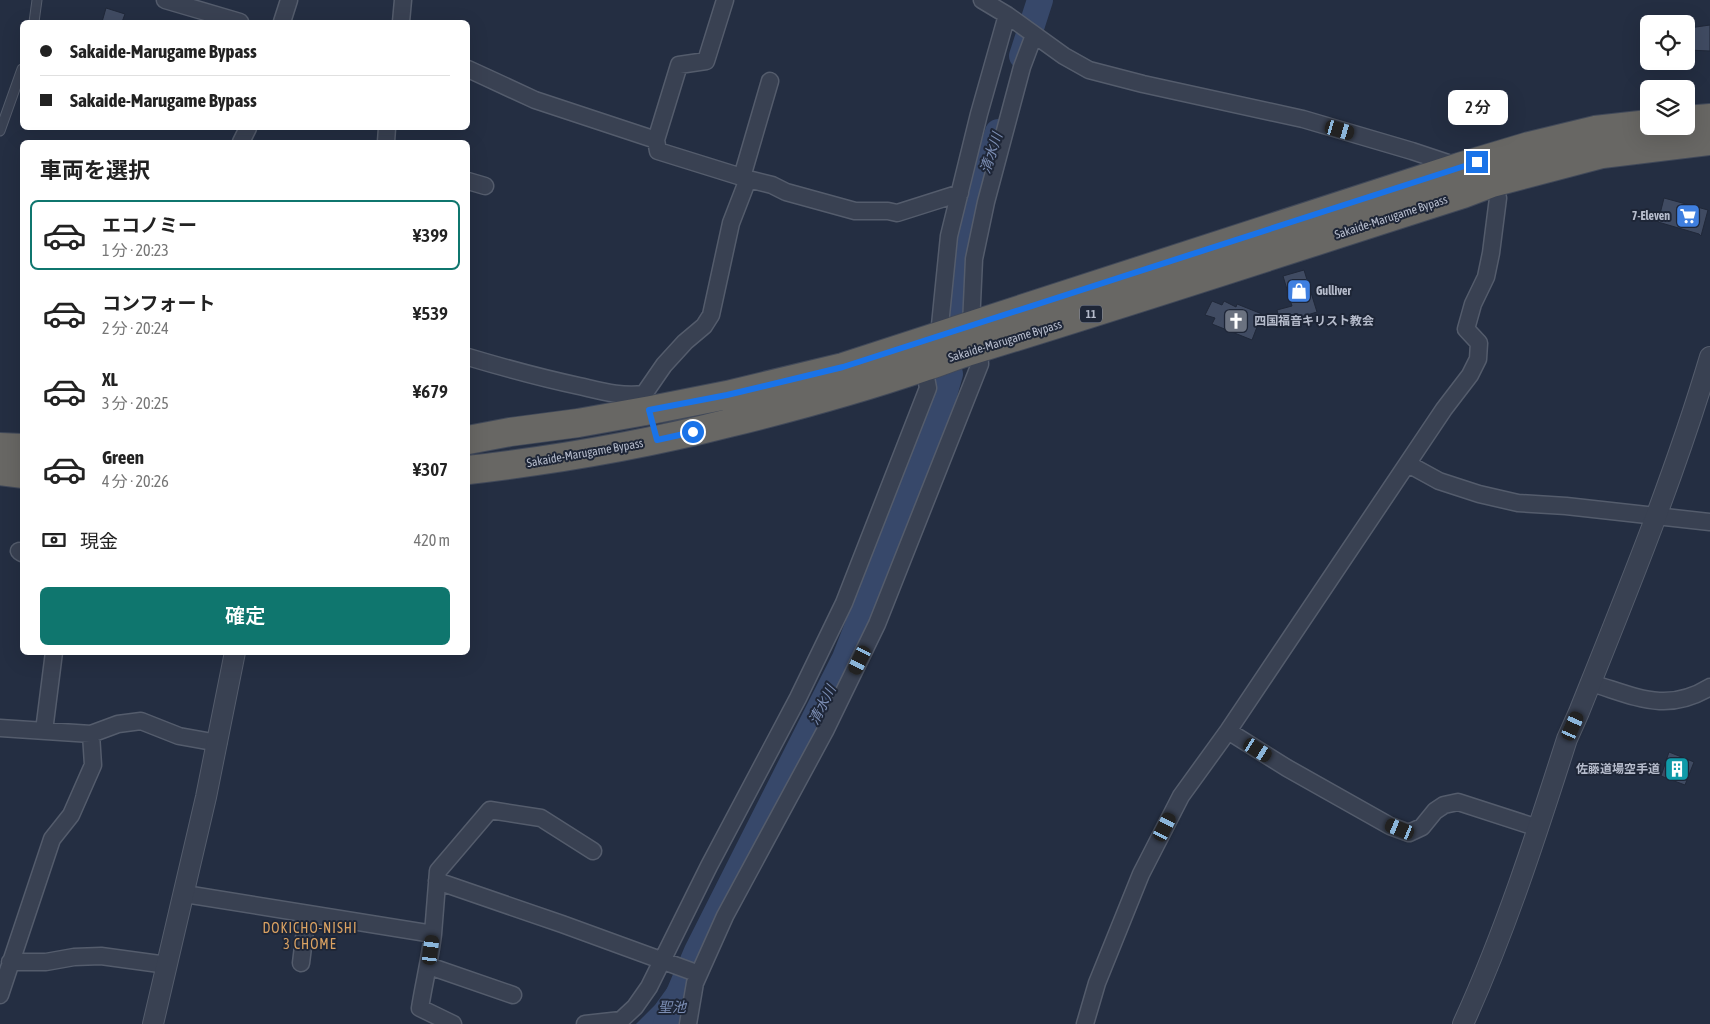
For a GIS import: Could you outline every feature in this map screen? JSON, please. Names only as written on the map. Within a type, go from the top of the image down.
[{"type":"highway","points":[[1695,119],[1710,118]]},
{"type":"highway","name":"Sakaide-Marugame Bypass","points":[[470,470],[621,448],[738,421],[850,390],[924,367],[975,337],[1459,167],[1528,146],[1595,130],[1640,125]]},
{"type":"highway","name":"Sakaide-Marugame Bypass","points":[[470,440],[578,423],[646,402],[727,395],[843,367],[939,336],[975,337],[1151,294],[1492,183],[1602,154],[1710,142]]},
{"type":"highway","points":[[0,447],[20,448]]},
{"type":"highway","points":[[0,471],[20,474]]},
{"type":"street","points":[[165,0],[233,20]]},
{"type":"street","points":[[283,20],[289,0]]},
{"type":"street","points":[[401,20],[403,0]]},
{"type":"street","points":[[725,0],[706,61],[679,65],[656,140],[658,151],[772,185],[786,192],[855,211],[888,210],[898,213],[960,193]]},
{"type":"street","points":[[982,0],[1007,15],[1064,56],[1089,70],[1143,84],[1303,119],[1459,167]]},
{"type":"street","points":[[939,336],[949,236],[979,114],[1007,15]]},
{"type":"street","points":[[688,1024],[695,983],[725,916],[825,731],[877,624],[980,364],[975,337],[974,259],[986,202],[1022,67],[1034,35]]},
{"type":"street","points":[[470,70],[535,100],[656,140]]},
{"type":"street","points":[[657,440],[646,402],[664,365],[685,342],[704,326],[711,315],[731,223],[745,178],[770,80]]},
{"type":"street","points":[[470,182],[485,186]]},
{"type":"street","points":[[1085,1024],[1097,983],[1140,874],[1181,796],[1228,732],[1444,409],[1470,375],[1478,359],[1479,343],[1466,329],[1473,304],[1486,277],[1491,253],[1498,198],[1492,183]]},
{"type":"street","points":[[1463,1024],[1486,975],[1506,923],[1566,740],[1591,683],[1657,516],[1681,451],[1710,357]]},
{"type":"street","points":[[470,358],[540,378],[646,402]]},
{"type":"street","points":[[585,1024],[621,1020],[634,1007],[649,987],[798,698],[844,603],[928,388],[924,367]]},
{"type":"street","points":[[1408,464],[1439,481],[1479,494],[1518,503],[1566,506],[1710,522]]},
{"type":"street","points":[[44,731],[54,655]]},
{"type":"street","points":[[153,1024],[185,894],[218,743],[234,655]]},
{"type":"street","points":[[1591,683],[1660,702],[1683,699],[1710,687]]},
{"type":"street","points":[[0,728],[90,734],[118,724],[141,722],[180,736],[218,743]]},
{"type":"street","points":[[1228,732],[1287,768],[1390,826],[1409,833],[1422,827],[1444,805],[1458,802],[1538,828]]},
{"type":"street","points":[[0,995],[52,839],[71,815],[92,765],[90,734]]},
{"type":"street","points":[[453,1024],[420,1008],[433,934],[438,871],[490,810],[541,818],[593,851]]},
{"type":"street","points":[[437,881],[699,974]]},
{"type":"street","points":[[185,894],[433,934]]},
{"type":"street","points":[[301,963],[307,914]]},
{"type":"street","points":[[10,962],[46,962],[74,956],[101,956],[167,965]]},
{"type":"street","points":[[428,966],[513,996]]},
{"type":"lane","points":[[34,20],[37,0]]},
{"type":"lane","points":[[0,132],[20,75]]},
{"type":"water","name":"聖池","points":[[668,987],[691,994],[683,1024],[636,1024],[655,1005]]},
{"type":"building","points":[[106,8],[125,14],[123,20],[103,20]]},
{"type":"building","points":[[1710,25],[1710,51],[1695,50],[1695,27]]},
{"type":"building","points":[[1664,198],[1708,210],[1701,236],[1658,222]]},
{"type":"building","name":"Gulliver","points":[[1304,270],[1317,312],[1280,323],[1277,310],[1292,306],[1283,276]]},
{"type":"building","name":"四国福音キリスト教会","points":[[1212,301],[1222,305],[1224,301],[1236,307],[1237,304],[1262,314],[1252,340],[1212,324],[1215,318],[1205,315]]},
{"type":"building","name":"佐藤道場空手道","points":[[1669,752],[1694,762],[1685,785],[1661,776]]},
{"type":"waterway","name":"清水川","points":[[1022,56],[1040,0]]},
{"type":"waterway","name":"清水川","points":[[958,310],[970,221],[998,132]]},
{"type":"waterway","name":"清水川","points":[[666,1024],[697,951],[845,658],[932,437],[950,374]]},
{"type":"place","name":"7-Eleven","points":[[1688,216]]},
{"type":"place","name":"Gulliver","points":[[1299,291]]},
{"type":"place","name":"四国福音キリスト教会","points":[[1236,321]]},
{"type":"place","name":"佐藤道場空手道","points":[[1677,769]]},
{"type":"district","name":"DOKICHO-NISHI 3 CHOME","points":[[310,936]]},
{"type":"route","points":[[693,432],[657,440],[649,410],[727,395],[843,367],[1477,162]]}]
